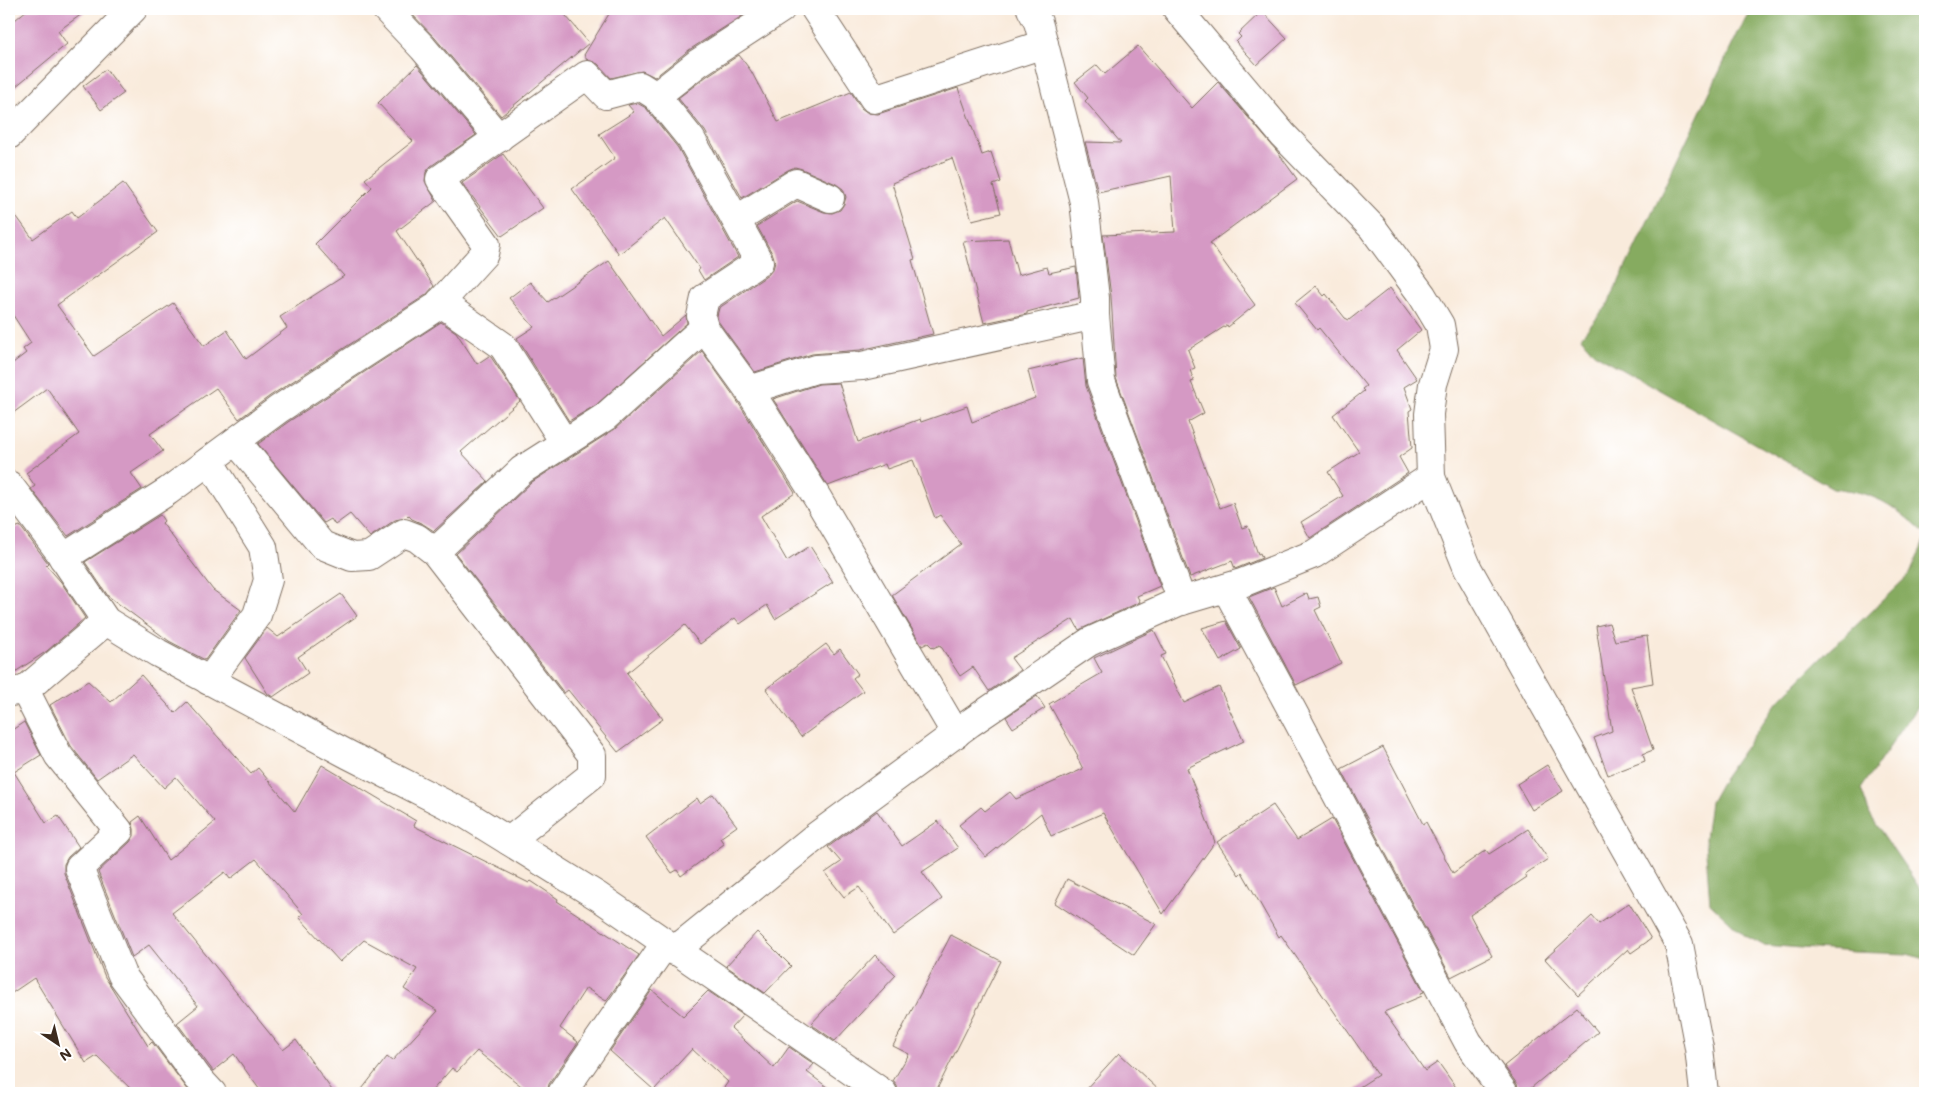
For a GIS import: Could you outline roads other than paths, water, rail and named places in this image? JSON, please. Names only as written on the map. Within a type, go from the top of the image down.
[{"type":"street","points":[[13,121],[133,9]]},
{"type":"street","points":[[386,9],[423,48],[499,138]]},
{"type":"street","points":[[656,96],[698,63],[781,9]]},
{"type":"street","points":[[815,9],[874,99],[1044,44]]},
{"type":"street","points":[[1031,9],[1038,22],[1084,202],[1096,298],[1095,315],[1101,381],[1182,601]]},
{"type":"street","points":[[1177,9],[1283,135],[1372,227],[1422,295],[1440,325],[1444,349],[1433,384],[1430,414],[1431,477],[1468,569],[1679,944],[1699,1048],[1704,1093]]},
{"type":"street","points":[[63,558],[168,491],[279,409],[436,307],[484,254],[486,244],[440,179],[587,75],[606,95],[640,86],[656,96],[691,139],[759,262],[705,298],[701,316],[704,328],[749,390],[818,499],[956,734]]},
{"type":"street","points":[[736,220],[796,183],[830,198]]},
{"type":"street","points":[[440,302],[503,346],[564,442]]},
{"type":"street","points":[[749,390],[816,369],[862,366],[1095,315]]},
{"type":"street","points":[[435,552],[522,470],[605,417],[704,328]]},
{"type":"street","points":[[236,441],[322,545],[352,557],[369,556],[404,533],[417,538],[435,552],[592,754],[592,775],[509,842]]},
{"type":"street","points":[[209,461],[263,547],[268,580],[257,615],[209,681]]},
{"type":"street","points":[[562,1093],[670,948],[814,838],[956,734],[1089,642],[1182,601],[1242,583],[1314,554],[1431,477]]},
{"type":"street","points":[[9,485],[106,620],[158,653],[209,681],[467,815],[599,897],[670,948],[883,1093]]},
{"type":"street","points":[[1226,588],[1303,729],[1468,1042],[1504,1093]]},
{"type":"street","points":[[106,620],[17,691],[58,755],[119,831],[79,868],[122,975],[198,1078],[212,1093]]}]
